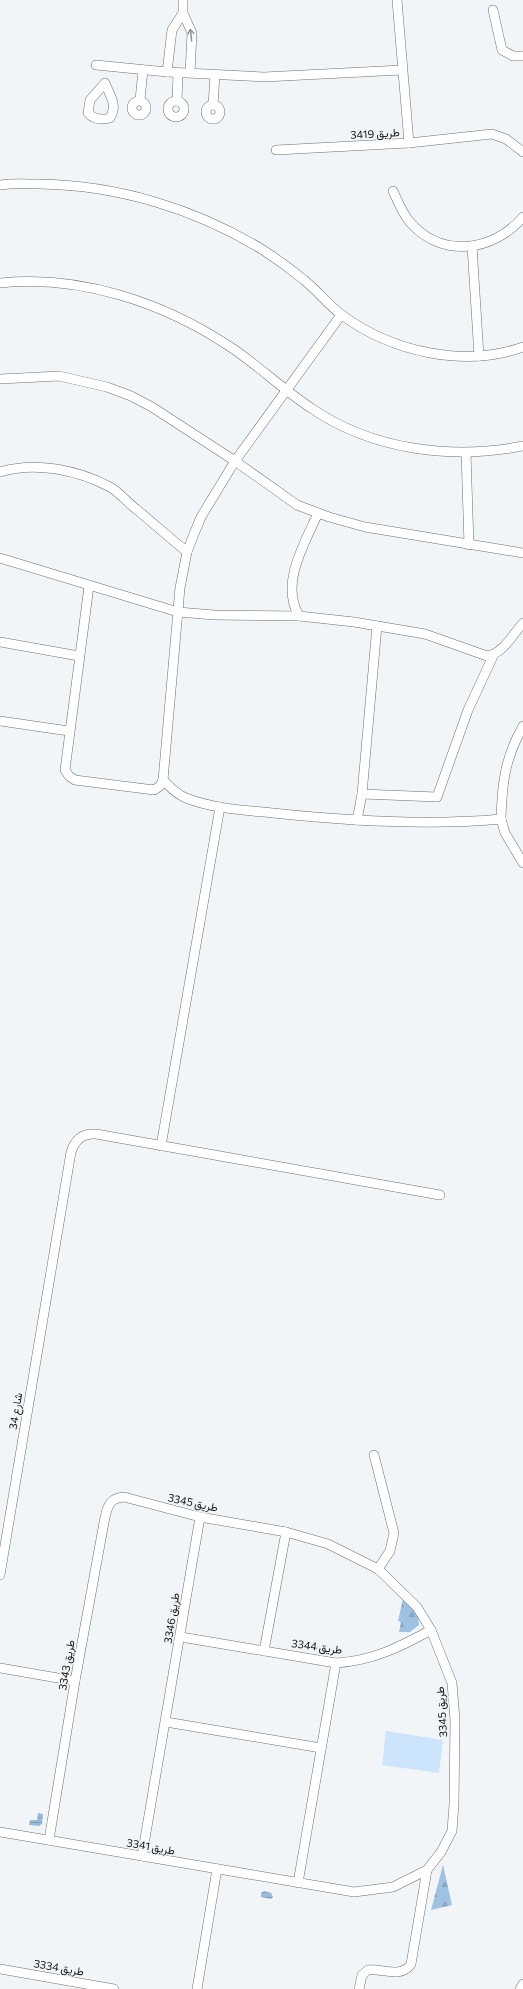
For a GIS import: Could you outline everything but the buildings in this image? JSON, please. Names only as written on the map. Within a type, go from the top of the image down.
[{"type":"street","points":[[183,0],[183,12],[192,33],[190,73]]},
{"type":"street","points":[[397,0],[409,143]]},
{"type":"street","points":[[493,10],[502,50],[513,56],[523,56]]},
{"type":"street","points":[[167,72],[172,30],[183,12]]},
{"type":"street","points":[[96,65],[178,73],[264,77],[402,70]]},
{"type":"street","points":[[105,83],[107,66]]},
{"type":"street","points":[[140,100],[143,70]]},
{"type":"street","points":[[177,101],[178,73]]},
{"type":"street","points":[[213,105],[215,74]]},
{"type":"street","name":"طريق 3419","points":[[276,150],[409,143],[492,134],[506,139],[523,152]]},
{"type":"street","points":[[0,185],[65,185],[113,191],[171,207],[220,227],[263,251],[304,280],[342,315],[372,334],[407,348],[442,355],[479,356],[523,347]]},
{"type":"street","points":[[394,191],[400,207],[409,222],[422,233],[438,242],[472,246],[487,243],[502,237],[523,217]]},
{"type":"street","points":[[472,246],[479,356]]},
{"type":"street","points":[[0,283],[44,282],[80,285],[118,294],[153,306],[179,318],[229,346],[260,368],[286,391],[312,410],[371,438],[421,449],[466,453],[523,446]]},
{"type":"street","points":[[89,586],[69,731],[65,766],[66,773],[72,779],[150,790],[160,786],[163,780],[180,588],[187,552],[201,517],[235,461],[342,315]]},
{"type":"street","points":[[0,379],[59,376],[107,387],[131,396],[152,407],[235,461],[297,505],[318,513],[365,527],[523,553]]},
{"type":"street","points":[[466,453],[469,545]]},
{"type":"street","points":[[0,472],[11,469],[59,469],[86,477],[111,488],[187,552]]},
{"type":"street","points":[[299,616],[291,598],[291,582],[318,513]]},
{"type":"street","points":[[0,558],[178,612],[214,615],[299,616],[377,626],[424,634],[451,642],[483,655],[494,654],[499,651],[523,623]]},
{"type":"street","points":[[357,820],[362,794],[377,626]]},
{"type":"street","points":[[0,642],[79,656]]},
{"type":"street","points":[[362,794],[437,797],[468,710],[494,654]]},
{"type":"street","points":[[0,721],[69,731]]},
{"type":"street","points":[[523,726],[513,743],[503,780],[501,819],[505,833],[523,863]]},
{"type":"street","points":[[163,780],[172,789],[185,798],[220,807],[341,820],[469,822],[501,819]]},
{"type":"street","points":[[161,1146],[220,807]]},
{"type":"street","name":"شارع 34","points":[[0,1575],[53,1251],[71,1152],[77,1140],[84,1135],[90,1134],[440,1195]]},
{"type":"street","points":[[374,1455],[394,1533],[390,1551],[378,1569]]},
{"type":"street","name":"طريق 3345","points":[[115,1498],[124,1497],[200,1517],[286,1532],[328,1544],[378,1569],[417,1607],[431,1630],[452,1682],[456,1720],[452,1830],[441,1852],[428,1870]]},
{"type":"street","name":"طريق 3343","points":[[49,1840],[75,1681],[107,1508],[110,1502],[115,1498]]},
{"type":"street","name":"طريق 3346","points":[[142,1856],[200,1517]]},
{"type":"street","points":[[264,1651],[286,1532]]},
{"type":"street","name":"طريق 3344","points":[[180,1637],[336,1663],[353,1662],[375,1657],[396,1649],[431,1630]]},
{"type":"street","points":[[298,1883],[336,1663]]},
{"type":"street","points":[[0,1668],[75,1681]]},
{"type":"street","points":[[166,1722],[321,1748]]},
{"type":"street","name":"طريق 3341","points":[[0,1832],[354,1892],[393,1887],[428,1870]]},
{"type":"street","points":[[197,1989],[217,1869]]},
{"type":"street","points":[[359,1989],[362,1975],[368,1970],[400,1972],[406,1970],[411,1964],[428,1870]]},
{"type":"street","name":"طريق 3334","points":[[0,1969],[67,1985],[114,1989]]},
{"type":"street","points":[[520,1989],[523,1984]]},
{"type":"green space","points":[[403,1599],[417,1609],[419,1625],[410,1632],[399,1632],[401,1622],[398,1621]]},
{"type":"green space","points":[[443,1865],[452,1905],[431,1910]]},
{"type":"shaded area","points":[[386,1731],[443,1740],[439,1773],[382,1765]]},
{"type":"shaded area","points":[[38,1813],[43,1814],[42,1824],[39,1826],[29,1825],[30,1820],[37,1820]]},
{"type":"shaded area","points":[[264,1891],[271,1893],[273,1897],[271,1899],[261,1897],[261,1893]]}]
